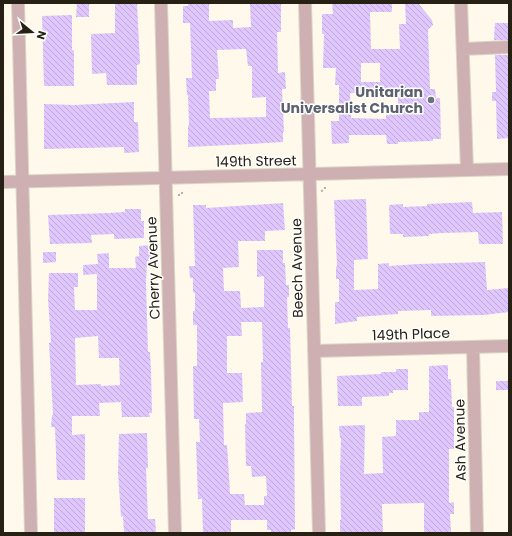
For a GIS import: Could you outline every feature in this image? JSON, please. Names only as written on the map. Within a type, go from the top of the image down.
[{"type":"street","points":[[18,3],[32,533]]},
{"type":"street","name":"Cherry Avenue","points":[[161,3],[175,533]]},
{"type":"street","name":"Beech Avenue","points":[[305,3],[319,533]]},
{"type":"street","points":[[461,3],[467,170]]},
{"type":"street","points":[[463,49],[509,47]]},
{"type":"street","name":"149th Street","points":[[3,182],[509,169]]},
{"type":"street","name":"149th Place","points":[[314,351],[509,346]]},
{"type":"street","name":"Ash Avenue","points":[[473,347],[477,533]]},
{"type":"path","points":[[177,195],[182,195],[182,190]]},
{"type":"building","points":[[77,3],[89,3],[89,17],[76,17]]},
{"type":"building","points":[[115,3],[137,3],[140,64],[137,65],[137,85],[107,85],[106,73],[92,74],[91,34],[115,33]]},
{"type":"building","points":[[250,3],[281,3],[281,32],[277,32],[278,73],[285,72],[286,89],[282,89],[283,142],[188,147],[189,125],[186,78],[192,78],[190,23],[183,23],[183,6],[188,6],[188,4],[209,4],[209,21],[233,20],[233,28],[251,27]],"holes":[[[246,49],[248,66],[252,66],[252,98],[266,97],[266,117],[210,118],[209,91],[216,91],[216,79],[219,79],[217,50]]]},
{"type":"building","points":[[332,3],[392,3],[392,12],[370,12],[371,49],[400,49],[399,24],[406,24],[405,3],[418,3],[432,20],[433,25],[428,30],[430,89],[435,89],[436,98],[440,98],[441,139],[433,139],[433,141],[398,142],[398,144],[387,144],[386,135],[349,135],[349,143],[332,144],[331,121],[339,121],[339,85],[335,85],[336,68],[323,68],[324,34],[322,34],[322,14],[333,14]],"holes":[[[361,63],[380,63],[380,82],[361,82]],[[350,93],[398,94],[398,114],[386,115],[386,119],[351,118]]]},
{"type":"building","points":[[72,15],[74,86],[44,86],[42,16]]},
{"type":"building","points":[[495,23],[509,23],[509,40],[494,40]]},
{"type":"building","points":[[495,55],[509,55],[509,138],[497,139],[496,101],[492,101],[492,92],[496,92]]},
{"type":"building","points":[[134,102],[134,122],[138,122],[139,152],[124,153],[124,147],[44,149],[44,104],[74,105]]},
{"type":"building","points":[[366,199],[368,259],[354,260],[354,290],[378,289],[378,264],[389,263],[389,266],[485,262],[487,290],[509,288],[509,312],[484,315],[431,316],[431,310],[398,311],[398,314],[357,317],[357,321],[335,324],[335,302],[339,302],[339,279],[336,279],[337,266],[334,200]]},
{"type":"building","points":[[472,202],[473,213],[502,212],[503,244],[479,244],[478,232],[442,233],[429,234],[429,236],[403,237],[403,234],[390,234],[389,205],[403,204],[403,207],[427,206],[427,204]]},
{"type":"building","points":[[283,203],[285,230],[265,231],[265,241],[238,241],[239,267],[223,268],[224,291],[240,291],[241,308],[264,307],[264,276],[257,277],[257,250],[283,250],[286,285],[289,285],[289,297],[287,297],[288,328],[290,328],[292,406],[294,406],[295,529],[291,530],[291,532],[271,532],[271,530],[267,530],[267,520],[231,520],[231,533],[203,533],[202,499],[198,499],[196,442],[200,442],[199,419],[194,419],[193,366],[197,366],[197,325],[193,325],[195,293],[193,292],[193,278],[190,278],[189,266],[195,266],[193,205],[206,205],[206,208]],"holes":[[[241,322],[262,322],[262,412],[246,413],[246,466],[251,466],[252,477],[266,476],[267,496],[264,496],[264,505],[245,505],[244,494],[230,494],[227,445],[224,445],[223,403],[243,402],[242,373],[227,373],[227,336],[242,336]]]},
{"type":"building","points":[[125,209],[141,209],[141,221],[144,221],[144,238],[114,239],[114,234],[91,235],[92,243],[50,244],[48,215],[125,212]]},
{"type":"building","points":[[151,245],[152,261],[147,261],[146,283],[152,413],[149,413],[150,417],[122,417],[121,402],[99,403],[100,416],[72,416],[72,435],[85,434],[85,480],[57,480],[55,427],[51,427],[53,415],[49,343],[51,342],[48,299],[49,273],[78,273],[78,287],[74,287],[75,310],[97,310],[97,274],[83,275],[83,265],[98,264],[97,254],[109,253],[109,268],[136,268],[135,257],[139,256],[139,246]],"holes":[[[98,336],[99,358],[119,358],[120,385],[76,385],[75,338]]]},
{"type":"building","points":[[43,252],[56,252],[56,262],[43,263]]},
{"type":"building","points":[[448,365],[448,379],[451,379],[452,407],[454,407],[454,449],[449,449],[449,503],[454,502],[454,514],[450,514],[451,533],[424,533],[424,503],[382,504],[383,533],[340,533],[341,438],[339,426],[365,425],[364,474],[383,473],[382,437],[396,436],[396,420],[419,420],[419,412],[429,412],[429,366]]},
{"type":"building","points":[[396,369],[408,369],[408,390],[393,390],[393,393],[389,393],[389,396],[362,397],[362,406],[338,406],[337,376],[381,374],[381,372],[396,372]]},
{"type":"building","points":[[496,381],[509,381],[509,390],[496,390]]},
{"type":"building","points":[[147,433],[148,468],[146,468],[148,519],[155,519],[156,533],[124,533],[123,516],[121,517],[118,472],[119,434]]},
{"type":"building","points":[[54,498],[85,498],[85,533],[54,533]]},
{"type":"place","name":"Unitarian Universalist Church","points":[[431,100]]}]
